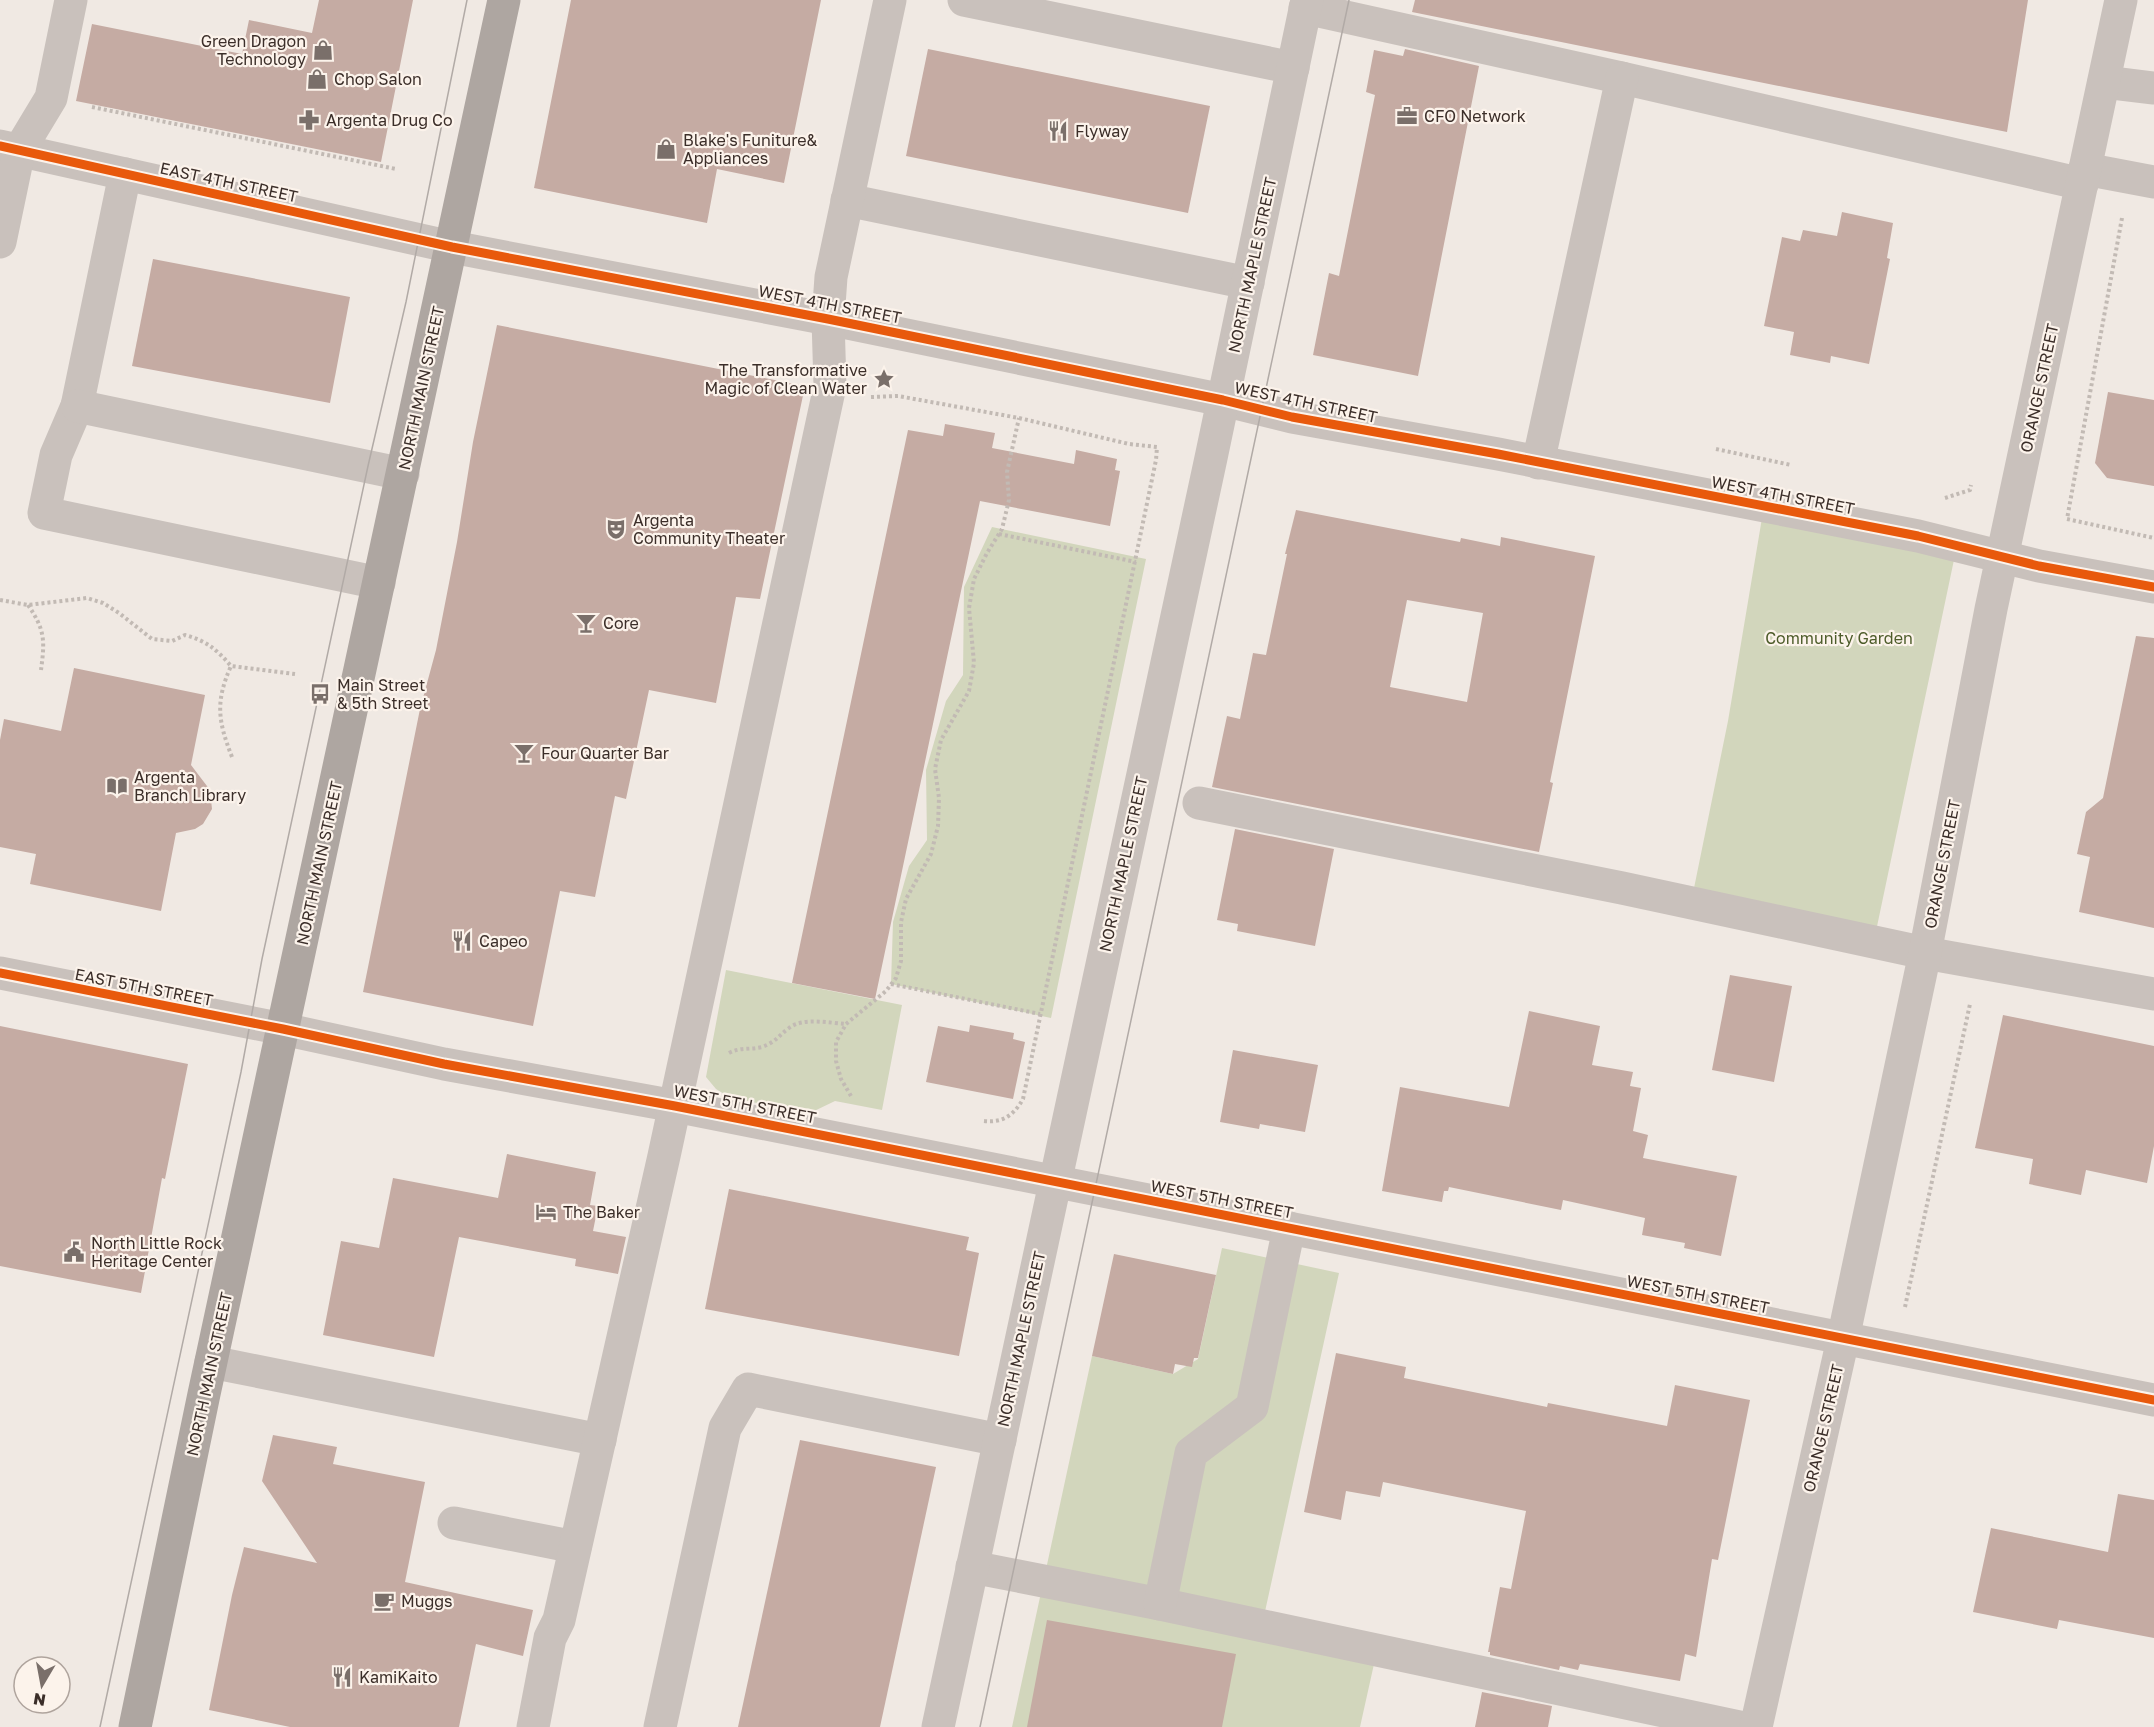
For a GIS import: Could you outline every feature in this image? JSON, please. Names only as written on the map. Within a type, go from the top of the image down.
[{"type":"main road","name":"NORTH MAIN STREET","points":[[135,1727],[211,1362],[504,0]]},
{"type":"street","points":[[0,242],[10,148],[51,98],[71,0]]},
{"type":"street","points":[[533,1727],[550,1638],[559,1620],[675,1106],[830,387],[828,319],[831,277],[890,0]]},
{"type":"street","points":[[963,0],[1293,68]]},
{"type":"street","name":"ORANGE STREET","points":[[1756,1727],[1843,1339],[1925,953],[2003,556],[2121,0]]},
{"type":"street","points":[[1306,4],[1622,78],[2084,176],[2142,180]]},
{"type":"street","name":"NORTH MAPLE STREET","points":[[938,1727],[1306,4]]},
{"type":"street","points":[[1538,463],[1622,78]]},
{"type":"street","points":[[2104,82],[2154,88]]},
{"type":"street","name":"EAST 4TH STREET","points":[[10,148],[452,247]]},
{"type":"street","points":[[125,174],[77,406],[56,455],[44,513],[379,583]]},
{"type":"street","points":[[847,200],[1248,283]]},
{"type":"street","name":"WEST 4TH STREET","points":[[452,247],[828,319],[1223,400],[1292,417],[1918,536],[2040,566],[2154,587]]},
{"type":"street","points":[[77,406],[402,474]]},
{"type":"street","points":[[1199,803],[1622,888],[1925,953],[2154,994]]},
{"type":"street","name":"EAST 5TH STREET","points":[[0,973],[283,1029]]},
{"type":"street","name":"WEST 5TH STREET","points":[[283,1029],[444,1064],[675,1106],[2154,1400]]},
{"type":"street","points":[[1160,1604],[1191,1453],[1252,1407],[1289,1228]]},
{"type":"street","points":[[211,1362],[600,1440]]},
{"type":"street","points":[[660,1727],[724,1428],[748,1389],[1000,1440]]},
{"type":"street","points":[[454,1523],[575,1547]]},
{"type":"street","points":[[972,1567],[1160,1604],[1739,1727]]},
{"type":"path","points":[[51,98],[396,169]]},
{"type":"path","points":[[2142,180],[2067,519],[2154,538]]},
{"type":"path","points":[[830,387],[869,397],[898,396],[1019,418],[1129,444],[1157,447],[1136,562],[1023,1099],[1010,1116],[1000,1121],[978,1121]]},
{"type":"path","points":[[851,1096],[841,1079],[836,1061],[836,1042],[846,1024],[874,1002],[896,978],[901,961],[901,922],[906,900],[931,854],[938,826],[939,798],[935,769],[941,740],[969,691],[975,663],[969,608],[975,579],[1002,529],[1009,500],[1007,472],[1019,418]]},
{"type":"path","points":[[1716,449],[1797,466]]},
{"type":"path","points":[[1935,495],[1947,498],[1970,490],[1973,478]]},
{"type":"path","points":[[999,534],[1136,562]]},
{"type":"path","points":[[0,600],[28,605],[87,598],[103,603],[119,613],[152,639],[172,640],[184,634],[209,644],[231,666],[295,674]]},
{"type":"path","points":[[28,605],[40,622],[43,635],[41,670]]},
{"type":"path","points":[[231,666],[219,702],[221,722],[232,757]]},
{"type":"path","points":[[1903,1314],[1979,963]]},
{"type":"path","points":[[891,984],[1040,1014]]},
{"type":"path","points":[[685,1056],[722,1064],[730,1053],[737,1049],[758,1048],[772,1043],[789,1028],[799,1023],[846,1024]]},
{"type":"path","points":[[842,1094],[863,1098]]},
{"type":"green space","name":"Community Garden","points":[[1762,518],[1955,555],[1875,936],[1692,898],[1728,721]]},
{"type":"green space","points":[[992,527],[1146,559],[1051,1018],[891,984],[893,922],[909,866],[927,840],[926,770],[946,701],[963,675],[964,587]]},
{"type":"green space","points":[[726,970],[902,1005],[882,1110],[835,1101],[808,1114],[729,1097],[716,1089],[706,1077]]},
{"type":"green space","points":[[1222,1248],[1339,1273],[1259,1639],[1374,1664],[1360,1727],[1012,1727],[1092,1356],[1173,1374],[1198,1359]]},
{"type":"building","points":[[319,0],[413,0],[381,162],[76,101],[92,24],[242,54],[249,20],[312,33]]},
{"type":"building","points":[[571,0],[821,0],[784,183],[717,169],[707,223],[534,188]]},
{"type":"building","points":[[1415,0],[2028,0],[2007,132],[1412,12]]},
{"type":"building","name":"Flyway","points":[[928,49],[1210,106],[1188,213],[906,156]]},
{"type":"building","points":[[1405,49],[1479,66],[1418,376],[1313,355],[1329,273],[1339,276],[1375,95],[1366,92],[1374,50],[1403,56]]},
{"type":"building","points":[[1842,212],[1893,223],[1887,258],[1890,259],[1869,364],[1831,356],[1830,363],[1790,355],[1794,332],[1764,326],[1782,237],[1800,241],[1803,230],[1837,236]]},
{"type":"building","points":[[153,259],[350,297],[330,403],[132,366]]},
{"type":"building","points":[[497,325],[805,386],[760,599],[736,597],[716,703],[649,690],[626,799],[615,796],[595,897],[560,891],[533,1026],[363,992],[420,709],[436,650],[473,442]]},
{"type":"building","points":[[2108,392],[2154,400],[2154,486],[2107,478],[2095,463]]},
{"type":"building","points":[[945,424],[995,433],[992,448],[1074,464],[1076,450],[1117,459],[1115,470],[1120,471],[1110,526],[980,501],[875,999],[792,983],[908,430],[943,436]]},
{"type":"building","points":[[1296,510],[1460,542],[1461,538],[1500,546],[1501,537],[1595,556],[1550,782],[1553,783],[1539,852],[1212,787],[1227,716],[1240,719],[1253,653],[1266,655],[1287,554],[1285,554]],"holes":[[[1407,600],[1483,613],[1467,702],[1390,687]]]},
{"type":"building","points":[[2136,636],[2154,638],[2154,928],[2079,912],[2090,857],[2077,854],[2086,812],[2103,798]]},
{"type":"building","name":"Argenta Branch Library","points":[[74,668],[205,695],[191,765],[210,790],[212,809],[203,824],[195,829],[176,833],[161,911],[30,884],[36,854],[0,847],[0,740],[4,719],[61,731]]},
{"type":"building","points":[[1235,829],[1334,849],[1315,946],[1237,931],[1238,924],[1217,920]]},
{"type":"building","points":[[1730,975],[1792,986],[1774,1082],[1712,1070]]},
{"type":"building","points":[[1529,1011],[1600,1026],[1592,1065],[1633,1072],[1630,1086],[1641,1088],[1633,1131],[1648,1135],[1643,1158],[1737,1176],[1721,1256],[1684,1248],[1685,1243],[1642,1235],[1645,1218],[1563,1200],[1561,1210],[1449,1187],[1448,1191],[1444,1191],[1442,1202],[1382,1191],[1400,1087],[1509,1107]]},
{"type":"building","points":[[2003,1015],[2154,1046],[2154,1146],[2147,1183],[2086,1170],[2081,1195],[2029,1184],[2033,1159],[1975,1148]]},
{"type":"building","points":[[970,1025],[1014,1033],[1013,1039],[1025,1042],[1013,1099],[926,1082],[938,1026],[969,1032]]},
{"type":"building","points":[[0,1026],[188,1064],[165,1179],[162,1178],[141,1293],[0,1266]]},
{"type":"building","points":[[1233,1050],[1318,1065],[1305,1132],[1260,1124],[1259,1129],[1220,1122]]},
{"type":"building","points":[[507,1154],[596,1172],[590,1205],[598,1206],[593,1231],[626,1237],[618,1274],[575,1266],[576,1259],[459,1237],[434,1357],[323,1335],[341,1241],[379,1248],[393,1178],[498,1198]]},
{"type":"building","points":[[729,1189],[969,1237],[966,1250],[979,1253],[959,1356],[705,1309]]},
{"type":"building","points":[[1114,1254],[1216,1275],[1198,1358],[1194,1358],[1192,1367],[1175,1364],[1173,1374],[1092,1356]]},
{"type":"building","points":[[1336,1353],[1406,1367],[1404,1378],[1547,1407],[1548,1403],[1667,1426],[1675,1385],[1750,1400],[1718,1560],[1712,1559],[1696,1657],[1685,1654],[1680,1681],[1580,1664],[1578,1670],[1560,1666],[1559,1670],[1490,1655],[1488,1652],[1500,1587],[1511,1589],[1526,1511],[1383,1482],[1380,1497],[1346,1491],[1341,1520],[1304,1512]]},
{"type":"building","points":[[273,1435],[337,1447],[333,1464],[425,1482],[405,1582],[533,1610],[523,1656],[476,1644],[459,1727],[290,1727],[209,1710],[244,1547],[317,1563],[262,1481]]},
{"type":"building","points":[[800,1440],[936,1467],[880,1727],[738,1727]]},
{"type":"building","points":[[2118,1494],[2154,1500],[2154,1638],[2059,1620],[2057,1629],[1973,1612],[1991,1528],[2108,1552]]},
{"type":"building","points":[[1047,1620],[1236,1654],[1222,1727],[1027,1727]]},
{"type":"building","points":[[1482,1692],[1552,1706],[1548,1727],[1475,1727]]},
{"type":"tram line","points":[[100,1727],[241,1072],[262,959],[368,466],[406,302],[467,0]]},
{"type":"tram line","points":[[980,1727],[1349,0]]},
{"type":"cycle path","points":[[0,146],[452,247],[828,319],[1223,400],[1292,417],[1498,454],[1918,536],[2039,566],[2154,587]]},
{"type":"cycle path","points":[[0,973],[283,1029],[444,1064],[675,1106],[2154,1400]]},
{"type":"place","name":"Green Dragon Technology","points":[[323,50]]},
{"type":"place","name":"Chop Salon","points":[[317,79]]},
{"type":"place","name":"CFO Network","points":[[1407,116]]},
{"type":"place","name":"Argenta Drug Co","points":[[309,120]]},
{"type":"place","name":"Flyway","points":[[1058,131]]},
{"type":"place","name":"Blake's Funiture& Appliances","points":[[666,149]]},
{"type":"place","name":"The Transformative Magic of Clean Water","points":[[884,379]]},
{"type":"place","name":"Argenta Community Theater","points":[[616,529]]},
{"type":"place","name":"Core","points":[[586,623]]},
{"type":"place","name":"Main Street & 5th Street","points":[[320,694]]},
{"type":"place","name":"Four Quarter Bar","points":[[524,753]]},
{"type":"place","name":"Argenta Branch Library","points":[[117,786]]},
{"type":"place","name":"Capeo","points":[[462,941]]},
{"type":"place","name":"The Baker","points":[[546,1212]]},
{"type":"place","name":"North Little Rock Heritage Center","points":[[74,1252]]},
{"type":"place","name":"Muggs","points":[[384,1601]]},
{"type":"place","name":"KamiKaito","points":[[342,1677]]}]
